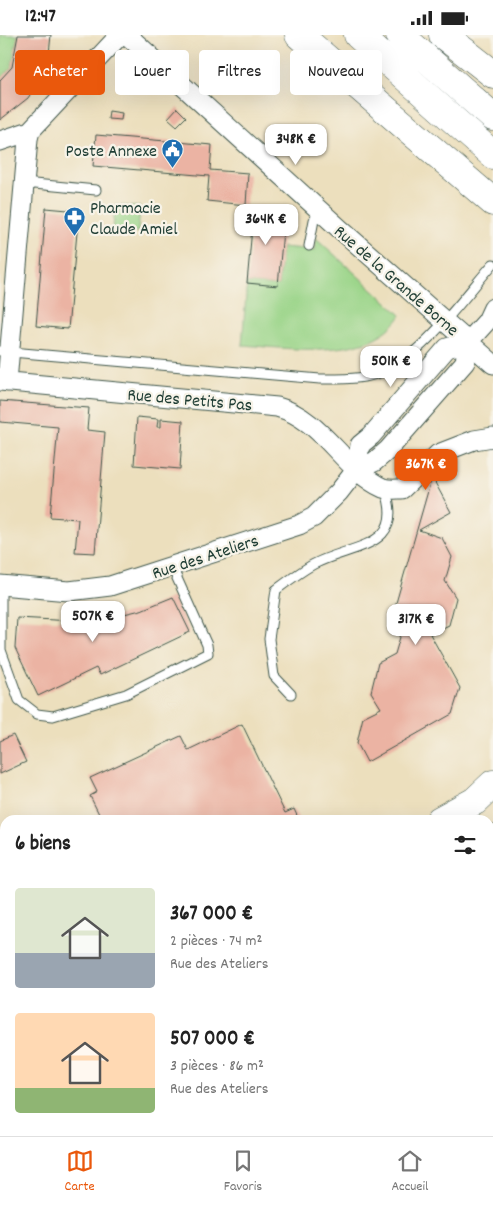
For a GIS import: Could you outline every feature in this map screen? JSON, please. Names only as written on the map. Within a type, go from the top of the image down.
[{"type":"main road","points":[[299,35],[493,202]]},
{"type":"main road","points":[[358,35],[493,155]]},
{"type":"main road","points":[[400,35],[493,117]]},
{"type":"main road","points":[[443,35],[493,74]]},
{"type":"main road","points":[[449,815],[475,801],[493,784]]},
{"type":"street","points":[[0,141],[30,131],[120,35]]},
{"type":"street","name":"Rue de la Grande Borne","points":[[127,35],[442,321],[493,364]]},
{"type":"street","points":[[3,381],[30,131]]},
{"type":"street","points":[[356,470],[374,462],[388,450],[456,374],[465,362],[468,342],[487,321],[493,308]]},
{"type":"street","name":"Rue des Petits Pas","points":[[3,381],[277,407],[289,410],[304,419],[328,440],[356,470],[385,489]]},
{"type":"street","points":[[385,489],[402,489],[438,454],[474,440],[493,437]]},
{"type":"street","name":"Rue des Ateliers","points":[[1,585],[69,591],[117,584],[172,567],[307,522],[339,492],[356,470]]},
{"type":"lane","points":[[24,183],[96,190]]},
{"type":"lane","points":[[309,245],[314,220],[321,212]]},
{"type":"lane","points":[[5,352],[311,378],[354,378],[390,369],[423,343],[493,264]]},
{"type":"lane","points":[[291,694],[274,676],[269,639],[276,590],[314,564],[371,543],[384,533],[391,521],[390,502],[385,489]]},
{"type":"lane","points":[[1,585],[1,650],[19,700],[37,714],[53,716],[126,694],[208,653],[207,645],[172,567]]},
{"type":"green space","points":[[0,35],[18,35],[12,67],[0,80]]},
{"type":"green space","points":[[115,205],[140,207],[138,232],[113,230]]},
{"type":"green space","points":[[316,238],[401,315],[388,330],[370,340],[350,346],[328,349],[305,349],[242,345],[247,283],[278,286],[282,247],[315,250]]},
{"type":"building","points":[[18,35],[51,35],[49,50],[15,50]]},
{"type":"building","points":[[15,51],[15,95],[30,95],[0,120],[0,80],[12,67]]},
{"type":"building","points":[[177,108],[186,117],[177,126],[168,118]]},
{"type":"building","points":[[109,111],[122,113],[121,120],[108,119]]},
{"type":"building","points":[[96,135],[212,145],[210,170],[248,173],[246,205],[207,201],[209,176],[93,166]]},
{"type":"building","points":[[254,206],[285,208],[278,286],[247,283]]},
{"type":"building","points":[[46,208],[79,211],[68,329],[36,326]]},
{"type":"building","points":[[0,401],[89,408],[87,430],[105,432],[95,553],[75,552],[78,519],[50,517],[58,427],[0,422]]},
{"type":"building","points":[[137,417],[158,419],[157,427],[161,427],[161,419],[183,421],[180,469],[134,465]]},
{"type":"building","points":[[432,477],[451,512],[419,530],[442,538],[452,557],[445,581],[456,598],[449,625],[430,634],[460,688],[452,714],[367,762],[357,743],[363,717],[381,708],[371,692],[378,663],[395,654],[403,627],[394,610]]},
{"type":"building","points":[[173,597],[190,632],[100,675],[96,668],[38,696],[15,648],[17,618],[73,621],[107,618],[141,610]]},
{"type":"building","points":[[242,724],[285,813],[294,809],[297,815],[100,815],[90,796],[97,792],[90,778],[181,736],[188,750]]},
{"type":"building","points":[[13,735],[26,762],[0,774],[0,741]]},
{"type":"place","name":"Poste Annexe","points":[[173,169]]},
{"type":"place","name":"Pharmacie Claude Amiel","points":[[74,236]]}]
